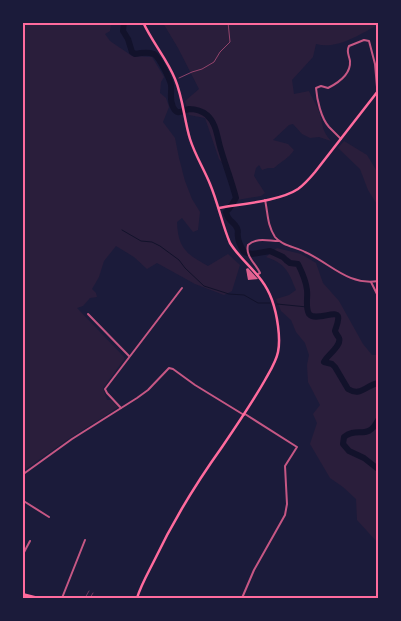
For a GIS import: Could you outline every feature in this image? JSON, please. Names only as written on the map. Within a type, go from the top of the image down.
[{"type":"highway","points":[[137,598],[170,530],[207,468],[244,415],[275,362],[279,343],[276,314],[268,290],[258,274],[235,250],[230,242],[219,208],[189,137],[176,80],[143,22]]},
{"type":"highway","points":[[219,208],[287,195],[302,186],[311,178],[378,91]]},
{"type":"highway","points":[[22,594],[38,598]]},
{"type":"street","points":[[341,139],[326,122],[317,99],[316,88],[321,86],[328,88],[346,74],[350,65],[347,50],[349,46],[364,40],[369,41],[375,64],[376,87],[378,91]]},
{"type":"street","points":[[265,200],[269,225],[279,241]]},
{"type":"street","points":[[258,274],[260,273],[259,270],[247,251],[248,245],[254,241],[262,240],[279,241],[307,252],[331,268],[360,281],[378,281]]},
{"type":"street","points":[[371,282],[378,296]]},
{"type":"street","points":[[121,408],[105,389],[182,288]]},
{"type":"street","points":[[88,314],[130,356]]},
{"type":"street","points":[[22,475],[72,439],[148,390],[169,368],[173,369],[195,385],[297,447],[285,466],[287,504],[285,514],[254,570],[242,598]]},
{"type":"street","points":[[22,500],[48,517]]},
{"type":"street","points":[[62,598],[85,540]]},
{"type":"street","points":[[22,556],[30,541]]},
{"type":"lane","points":[[85,598],[89,591]]},
{"type":"lane","points":[[90,598],[93,593]]},
{"type":"path","points":[[176,80],[214,62],[220,52],[230,42],[228,22]]},
{"type":"shaded area","points":[[23,22],[111,23],[110,31],[105,34],[110,41],[132,56],[152,57],[164,77],[161,82],[160,93],[166,98],[169,107],[163,122],[175,138],[185,181],[192,199],[200,212],[198,230],[193,232],[182,218],[177,222],[181,244],[189,254],[208,266],[228,254],[240,265],[232,291],[224,295],[195,284],[157,263],[147,269],[134,257],[116,246],[104,261],[99,277],[92,289],[97,297],[90,298],[83,306],[77,308],[125,358],[103,388],[107,400],[111,400],[118,407],[23,471]]},
{"type":"shaded area","points":[[378,22],[378,25],[340,43],[332,45],[316,44],[313,57],[292,80],[294,94],[309,91],[319,111],[324,131],[331,141],[319,137],[310,138],[302,134],[293,124],[289,125],[273,140],[288,144],[294,150],[292,153],[274,168],[262,170],[259,165],[256,168],[254,176],[265,193],[261,196],[237,200],[231,172],[219,159],[205,118],[189,115],[185,101],[199,89],[163,23]]},
{"type":"shaded area","points":[[344,141],[367,155],[378,173],[378,206],[368,190],[360,169],[338,148]]},
{"type":"shaded area","points":[[277,248],[301,254],[316,263],[323,283],[339,301],[363,344],[372,355],[378,355],[378,543],[357,520],[356,499],[330,478],[310,444],[317,423],[313,414],[320,405],[308,382],[307,365],[309,355],[305,343],[296,332],[291,320],[281,311],[276,299],[289,295],[296,290],[286,269],[278,262],[266,257]]},
{"type":"building","points":[[248,268],[258,279],[248,280],[246,269]]},
{"type":"waterway","points":[[124,22],[123,31],[132,52],[135,54],[154,54],[161,64],[170,82],[171,101],[175,110],[178,112],[189,109],[198,110],[207,115],[213,123],[236,198],[226,212],[228,218],[237,228],[239,241],[244,252],[252,254],[270,251],[283,257],[290,263],[298,264],[304,277],[309,314],[317,317],[332,314],[338,316],[335,331],[339,341],[324,362],[332,364],[348,389],[353,391],[360,391],[378,383]]},
{"type":"waterway","points":[[122,230],[141,241],[152,242],[160,246],[179,260],[204,286],[229,294],[244,295],[258,303],[270,303]]},
{"type":"waterway","points":[[277,304],[307,307]]},
{"type":"waterway","points":[[378,420],[370,430],[349,434],[344,437],[343,444],[349,451],[364,458],[378,469]]}]
